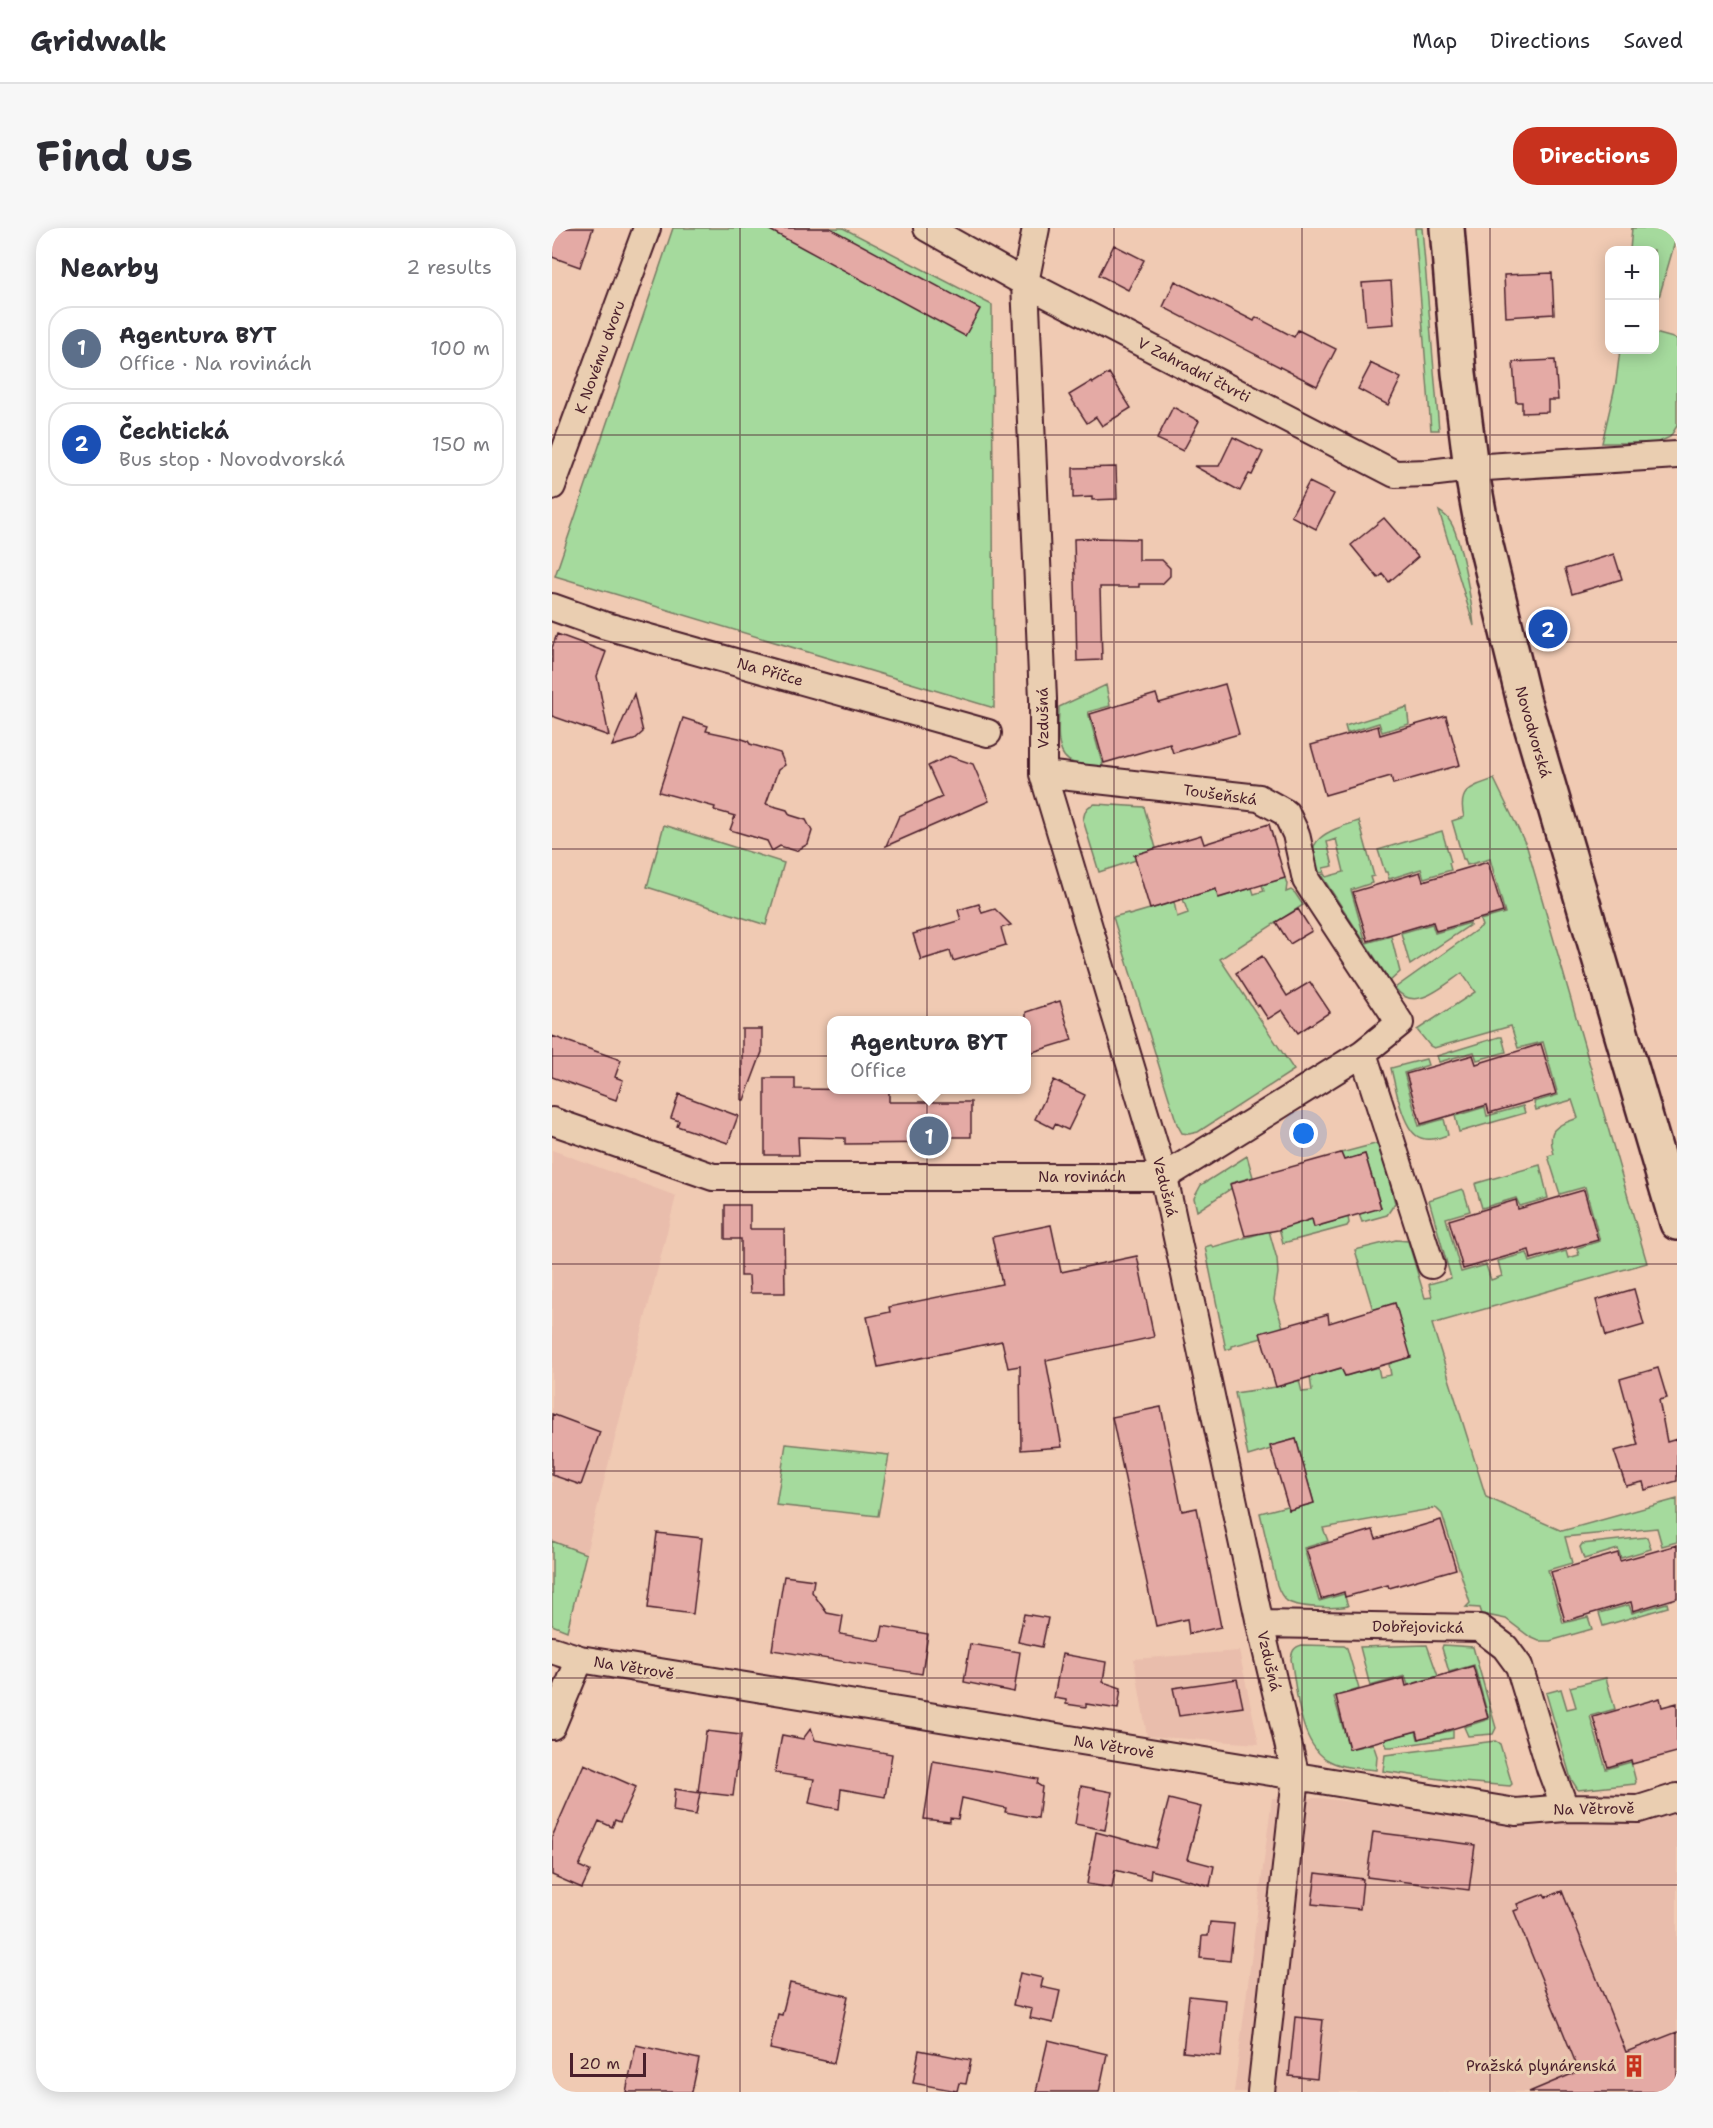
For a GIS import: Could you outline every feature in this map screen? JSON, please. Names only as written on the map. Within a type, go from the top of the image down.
[{"type":"main road","name":"Novodvorská","points":[[1447,228],[1459,373],[1471,468],[1483,533],[1524,702],[1677,1223]]},
{"type":"street","name":"K Novému dvoru","points":[[552,486],[647,228]]},
{"type":"street","name":"V Zahradní čtvrti","points":[[927,228],[1025,283],[1395,474],[1677,455]]},
{"type":"street","name":"Vzdušná","points":[[1036,228],[1025,283],[1043,699],[1043,774],[1164,1178],[1260,1624],[1296,1777],[1261,2092]]},
{"type":"street","name":"Na Příčce","points":[[552,607],[615,628],[988,733]]},
{"type":"street","name":"Toušeňská","points":[[1043,774],[1259,798],[1286,813],[1296,834],[1306,880],[1400,1023],[1363,1053]]},
{"type":"street","points":[[1164,1178],[1363,1053],[1431,1265]]},
{"type":"street","name":"Na rovinách","points":[[552,1120],[712,1178],[1164,1178]]},
{"type":"street","name":"Dobřejovická","points":[[1260,1624],[1480,1628],[1505,1647],[1519,1666],[1550,1768],[1565,1808]]},
{"type":"street","name":"Na Větrově","points":[[552,1650],[580,1659],[1516,1812],[1565,1808],[1639,1809],[1677,1797]]},
{"type":"street","points":[[552,1726],[580,1659]]},
{"type":"shaded area","points":[[552,1150],[676,1196],[586,1553],[552,1541]]},
{"type":"shaded area","points":[[1239,1651],[1259,1744],[1147,1736],[1134,1659]]},
{"type":"shaded area","points":[[1272,1798],[1321,1798],[1457,1816],[1562,1823],[1633,1821],[1677,1809],[1677,2092],[1234,2092]]},
{"type":"green space","points":[[673,228],[843,228],[992,305],[994,708],[555,576]]},
{"type":"green space","points":[[1415,228],[1422,228],[1439,430],[1431,430]]},
{"type":"green space","points":[[1632,228],[1677,228],[1659,297],[1659,246],[1630,246]]},
{"type":"green space","points":[[1659,334],[1677,339],[1677,426],[1670,437],[1657,443],[1602,443],[1616,382],[1620,354],[1659,354]]},
{"type":"green space","points":[[1439,511],[1448,519],[1458,540],[1474,626]]},
{"type":"green space","points":[[1106,685],[1110,706],[1088,712],[1103,766],[1085,765],[1067,760],[1060,747],[1059,707]]},
{"type":"green space","points":[[1407,707],[1409,724],[1382,732],[1379,723],[1347,733],[1345,726]]},
{"type":"green space","points":[[1494,779],[1527,847],[1647,1263],[1432,1324],[1486,1497],[1562,1531],[1677,1499],[1677,1542],[1662,1546],[1657,1528],[1565,1537],[1572,1563],[1548,1570],[1563,1623],[1588,1617],[1592,1629],[1550,1641],[1539,1641],[1530,1637],[1506,1619],[1482,1614],[1480,1608],[1466,1607],[1470,1603],[1442,1514],[1436,1508],[1323,1528],[1328,1541],[1304,1548],[1319,1601],[1344,1594],[1348,1606],[1317,1607],[1287,1601],[1277,1585],[1260,1513],[1287,1506],[1289,1510],[1314,1503],[1296,1439],[1270,1446],[1271,1449],[1248,1456],[1235,1393],[1276,1387],[1299,1380],[1302,1392],[1312,1391],[1310,1377],[1341,1368],[1345,1376],[1378,1367],[1380,1377],[1391,1375],[1389,1364],[1410,1357],[1395,1303],[1373,1310],[1355,1250],[1396,1240],[1408,1241],[1425,1298],[1432,1297],[1429,1284],[1451,1278],[1429,1200],[1462,1189],[1464,1191],[1470,1211],[1446,1218],[1461,1272],[1486,1265],[1491,1280],[1502,1276],[1498,1261],[1527,1253],[1530,1262],[1566,1251],[1568,1258],[1579,1255],[1577,1248],[1600,1241],[1585,1187],[1560,1194],[1548,1156],[1554,1154],[1551,1139],[1555,1129],[1578,1118],[1572,1100],[1536,1110],[1534,1102],[1558,1095],[1543,1042],[1518,1048],[1511,1026],[1434,1048],[1417,1030],[1475,992],[1462,973],[1437,990],[1420,998],[1403,995],[1395,988],[1482,926],[1480,920],[1505,913],[1490,859],[1467,865],[1463,859],[1452,821],[1464,817],[1463,800],[1468,791]]},
{"type":"green space","points":[[1095,804],[1144,807],[1156,848],[1135,855],[1136,860],[1099,872],[1083,820],[1086,809]]},
{"type":"green space","points":[[1359,821],[1374,876],[1370,877],[1372,883],[1351,890],[1366,943],[1391,936],[1400,972],[1390,981],[1321,875],[1324,874],[1326,877],[1344,872],[1336,839],[1327,842],[1333,866],[1323,868],[1324,872],[1320,873],[1314,861],[1313,851],[1316,843],[1322,837]]},
{"type":"green space","points":[[664,825],[784,863],[766,925],[647,887]]},
{"type":"green space","points":[[1442,831],[1451,870],[1424,878],[1421,869],[1389,879],[1378,850]]},
{"type":"green space","points":[[1285,878],[1286,892],[1291,890],[1295,893],[1303,905],[1220,959],[1294,1070],[1198,1132],[1182,1133],[1177,1124],[1113,917],[1128,913],[1129,915],[1174,902],[1177,917],[1188,913],[1183,899],[1216,889],[1219,898],[1252,888],[1254,894],[1264,891],[1262,885]]},
{"type":"green space","points":[[1470,923],[1410,965],[1401,933],[1432,924],[1435,933]]},
{"type":"green space","points":[[1502,1037],[1506,1052],[1477,1060],[1474,1052],[1439,1062],[1437,1056]]},
{"type":"green space","points":[[1426,1059],[1428,1065],[1404,1073],[1419,1126],[1444,1119],[1448,1135],[1431,1139],[1421,1138],[1409,1127],[1401,1107],[1391,1068]]},
{"type":"green space","points":[[1523,1106],[1525,1113],[1459,1132],[1455,1116],[1485,1107],[1487,1116]]},
{"type":"green space","points":[[1379,1143],[1395,1203],[1387,1215],[1362,1222],[1359,1214],[1381,1207],[1365,1154],[1344,1160],[1341,1153]]},
{"type":"green space","points":[[1247,1156],[1253,1177],[1231,1183],[1232,1188],[1197,1211],[1194,1198],[1201,1185]]},
{"type":"green space","points":[[1540,1165],[1548,1198],[1520,1206],[1516,1198],[1482,1208],[1475,1184]]},
{"type":"green space","points":[[1348,1217],[1347,1226],[1283,1243],[1279,1228],[1312,1219],[1315,1227]]},
{"type":"green space","points":[[1269,1231],[1277,1259],[1278,1273],[1274,1300],[1283,1327],[1262,1338],[1232,1346],[1226,1350],[1205,1247],[1211,1245],[1213,1247]]},
{"type":"green space","points":[[786,1444],[889,1455],[878,1516],[776,1505]]},
{"type":"green space","points":[[1647,1537],[1651,1549],[1621,1558],[1618,1549],[1584,1559],[1580,1547],[1582,1544]]},
{"type":"green space","points":[[552,1541],[586,1554],[567,1631],[552,1625]]},
{"type":"green space","points":[[1667,1603],[1668,1607],[1603,1626],[1599,1613],[1629,1605],[1632,1613]]},
{"type":"green space","points":[[1302,1645],[1347,1648],[1359,1689],[1334,1697],[1349,1749],[1373,1744],[1377,1756],[1376,1770],[1332,1762],[1317,1750],[1310,1740],[1300,1713],[1291,1659],[1294,1650]]},
{"type":"green space","points":[[1427,1645],[1438,1676],[1408,1685],[1405,1676],[1370,1686],[1360,1647]]},
{"type":"green space","points":[[1443,1645],[1473,1647],[1496,1728],[1493,1734],[1468,1736],[1464,1727],[1489,1719],[1474,1665],[1449,1672]]},
{"type":"green space","points":[[1606,1678],[1615,1709],[1590,1716],[1606,1769],[1631,1762],[1636,1782],[1635,1784],[1578,1790],[1571,1779],[1546,1693],[1561,1689],[1567,1709],[1576,1707],[1570,1687]]},
{"type":"green space","points":[[1453,1730],[1453,1738],[1392,1747],[1387,1747],[1384,1740],[1416,1731],[1418,1739]]},
{"type":"green space","points":[[1495,1741],[1500,1744],[1512,1784],[1510,1786],[1383,1771],[1385,1755]]},
{"type":"building","points":[[552,228],[593,228],[580,267],[552,257]]},
{"type":"building","points":[[766,228],[830,228],[980,309],[965,336]]},
{"type":"building","points":[[1114,245],[1144,260],[1128,290],[1099,275]]},
{"type":"building","points":[[1552,273],[1554,314],[1506,317],[1504,275]]},
{"type":"building","points":[[1175,281],[1254,321],[1256,317],[1294,337],[1298,330],[1336,349],[1317,386],[1163,307]]},
{"type":"building","points":[[1391,281],[1394,324],[1366,326],[1362,283]]},
{"type":"building","points":[[1555,360],[1558,400],[1548,400],[1548,412],[1522,413],[1522,402],[1516,402],[1513,362]]},
{"type":"building","points":[[1370,363],[1401,378],[1388,405],[1358,389]]},
{"type":"building","points":[[1109,373],[1131,408],[1102,426],[1096,417],[1087,423],[1069,395]]},
{"type":"building","points":[[1173,407],[1199,421],[1183,451],[1157,439]]},
{"type":"building","points":[[1233,437],[1263,452],[1252,475],[1249,474],[1240,491],[1194,466],[1219,466]]},
{"type":"building","points":[[1116,467],[1117,499],[1073,498],[1073,468]]},
{"type":"building","points":[[1309,482],[1334,494],[1316,529],[1291,516]]},
{"type":"building","points":[[1384,518],[1418,557],[1389,582],[1383,574],[1378,578],[1351,545]]},
{"type":"building","points":[[1074,539],[1139,539],[1139,560],[1162,560],[1170,568],[1170,576],[1162,584],[1139,584],[1139,587],[1100,587],[1102,660],[1077,661]]},
{"type":"building","points":[[1614,554],[1622,579],[1572,594],[1565,569]]},
{"type":"building","points":[[557,634],[606,652],[597,676],[609,736],[552,716],[552,648]]},
{"type":"building","points":[[1225,684],[1239,734],[1173,753],[1170,744],[1104,763],[1090,714],[1156,694],[1159,703]]},
{"type":"building","points":[[634,694],[643,732],[634,740],[612,746]]},
{"type":"building","points":[[1446,716],[1460,765],[1393,784],[1391,776],[1325,795],[1311,745],[1378,726],[1380,735]]},
{"type":"building","points":[[683,718],[708,726],[706,731],[739,738],[750,744],[780,753],[785,765],[778,770],[766,804],[787,810],[790,815],[806,820],[812,831],[808,844],[796,851],[780,846],[772,851],[767,841],[730,830],[735,816],[714,810],[715,807],[659,792]]},
{"type":"building","points":[[949,756],[973,764],[989,801],[886,846],[899,816],[942,797],[928,766]]},
{"type":"building","points":[[1269,824],[1285,878],[1218,898],[1216,889],[1150,909],[1134,855],[1201,835],[1204,844]]},
{"type":"building","points":[[1488,862],[1503,912],[1436,931],[1433,922],[1368,941],[1353,892],[1420,872],[1423,881]]},
{"type":"building","points":[[979,904],[982,913],[995,909],[1011,925],[1001,928],[1006,945],[953,961],[950,951],[921,960],[913,934],[961,920],[958,910]]},
{"type":"building","points":[[1298,909],[1312,931],[1290,944],[1276,922]]},
{"type":"building","points":[[1262,956],[1287,996],[1310,982],[1330,1012],[1298,1033],[1282,1010],[1268,1019],[1236,973]]},
{"type":"building","points":[[1060,1001],[1072,1040],[1031,1052],[1031,1016],[1026,1016],[1026,1012]]},
{"type":"building","points":[[742,1029],[762,1029],[762,1052],[744,1100],[742,1100]]},
{"type":"building","points":[[552,1036],[621,1060],[615,1077],[623,1080],[616,1100],[552,1077]]},
{"type":"building","points":[[1541,1044],[1556,1094],[1489,1113],[1487,1105],[1421,1124],[1406,1074],[1473,1055],[1476,1064]]},
{"type":"building","points":[[765,1078],[795,1078],[795,1089],[827,1089],[827,1094],[889,1094],[889,1102],[971,1102],[971,1137],[945,1137],[945,1143],[845,1144],[845,1138],[798,1137],[799,1155],[765,1155]]},
{"type":"building","points":[[1054,1080],[1085,1095],[1068,1130],[1055,1124],[1053,1128],[1035,1119]]},
{"type":"building","points":[[679,1094],[738,1116],[728,1143],[677,1126],[679,1121],[671,1118]]},
{"type":"building","points":[[1341,1153],[1344,1160],[1365,1154],[1381,1208],[1314,1227],[1312,1219],[1278,1230],[1245,1236],[1230,1184]]},
{"type":"building","points":[[1584,1190],[1598,1240],[1531,1259],[1529,1250],[1463,1269],[1449,1220],[1516,1200],[1518,1209]]},
{"type":"building","points":[[725,1205],[750,1205],[750,1229],[784,1229],[785,1293],[750,1293],[749,1276],[741,1276],[741,1239],[725,1239]]},
{"type":"building","points":[[1051,1225],[1061,1272],[1137,1256],[1154,1337],[1046,1360],[1062,1447],[1021,1450],[1020,1366],[1008,1368],[1002,1341],[878,1367],[867,1317],[890,1312],[889,1307],[1002,1284],[992,1237]]},
{"type":"building","points":[[1634,1289],[1644,1325],[1606,1336],[1596,1300]]},
{"type":"building","points":[[1395,1303],[1411,1357],[1345,1376],[1341,1368],[1276,1387],[1260,1333],[1328,1314],[1329,1323]]},
{"type":"building","points":[[1658,1368],[1667,1398],[1659,1400],[1667,1442],[1677,1439],[1677,1481],[1645,1490],[1643,1482],[1626,1486],[1614,1451],[1638,1445],[1620,1379]]},
{"type":"building","points":[[1161,1407],[1182,1511],[1197,1508],[1221,1627],[1189,1634],[1187,1619],[1156,1626],[1112,1417]]},
{"type":"building","points":[[552,1414],[600,1432],[581,1485],[552,1475]]},
{"type":"building","points":[[1296,1439],[1314,1503],[1289,1510],[1270,1446]]},
{"type":"building","points":[[1441,1520],[1456,1569],[1389,1588],[1388,1585],[1345,1597],[1344,1592],[1321,1599],[1306,1549],[1373,1530],[1376,1539]]},
{"type":"building","points":[[657,1533],[702,1538],[693,1614],[648,1608]]},
{"type":"building","points":[[1677,1545],[1677,1598],[1633,1611],[1631,1602],[1565,1621],[1551,1572],[1618,1553],[1620,1561]]},
{"type":"building","points":[[784,1576],[814,1580],[812,1592],[827,1613],[843,1616],[840,1634],[880,1641],[883,1626],[928,1634],[922,1674],[772,1650]]},
{"type":"building","points":[[1024,1614],[1048,1618],[1042,1647],[1018,1642]]},
{"type":"building","points":[[970,1644],[1020,1652],[1014,1692],[964,1682]]},
{"type":"building","points":[[1062,1654],[1106,1662],[1103,1682],[1121,1688],[1118,1709],[1086,1704],[1086,1707],[1066,1704],[1066,1700],[1054,1698]]},
{"type":"building","points":[[1473,1666],[1488,1718],[1419,1739],[1417,1731],[1349,1749],[1336,1696],[1404,1678],[1406,1686]]},
{"type":"building","points":[[1237,1679],[1243,1707],[1179,1716],[1173,1688]]},
{"type":"building","points":[[1660,1698],[1662,1707],[1677,1703],[1677,1752],[1632,1764],[1631,1760],[1608,1767],[1593,1717]]},
{"type":"building","points":[[811,1728],[815,1740],[892,1754],[885,1797],[841,1789],[839,1809],[827,1807],[809,1803],[814,1779],[775,1773],[782,1735],[803,1739]]},
{"type":"building","points":[[706,1731],[741,1735],[733,1796],[698,1792]]},
{"type":"building","points":[[933,1761],[1038,1779],[1037,1784],[1042,1787],[1038,1818],[1005,1812],[1006,1808],[962,1798],[958,1819],[950,1818],[950,1822],[924,1819]]},
{"type":"building","points":[[584,1764],[636,1787],[620,1822],[615,1820],[612,1827],[599,1821],[579,1866],[590,1871],[582,1888],[552,1875],[552,1837]]},
{"type":"building","points":[[1081,1786],[1112,1792],[1105,1830],[1075,1824]]},
{"type":"building","points":[[675,1789],[700,1793],[696,1815],[673,1811]]},
{"type":"building","points":[[1169,1799],[1201,1807],[1187,1859],[1214,1866],[1210,1886],[1151,1870],[1150,1879],[1115,1870],[1112,1888],[1087,1884],[1096,1832],[1156,1848]]},
{"type":"building","points":[[1373,1832],[1475,1845],[1469,1890],[1367,1877]]},
{"type":"building","points":[[1316,1873],[1363,1879],[1360,1909],[1312,1904]]},
{"type":"building","points":[[1562,1891],[1626,2052],[1677,2032],[1677,2092],[1529,2092],[1579,2071],[1514,1911],[1519,1909],[1517,1904],[1544,1894],[1546,1897]]},
{"type":"building","points":[[1210,1922],[1234,1924],[1230,1961],[1200,1958],[1202,1936],[1208,1936]]},
{"type":"building","points":[[1020,1973],[1043,1978],[1041,1987],[1060,1991],[1053,2023],[1030,2018],[1032,2009],[1013,2005]]},
{"type":"building","points":[[790,1983],[848,1996],[834,2063],[770,2049],[778,2014],[782,2015]]},
{"type":"building","points":[[1189,1996],[1226,2000],[1221,2056],[1183,2052]]},
{"type":"building","points":[[1295,2017],[1323,2020],[1317,2079],[1289,2076]]},
{"type":"building","points":[[1048,2040],[1107,2054],[1099,2092],[1036,2092]]},
{"type":"building","points":[[636,2045],[699,2059],[692,2092],[626,2092]]},
{"type":"building","points":[[919,2050],[971,2060],[966,2084],[959,2083],[957,2091],[913,2083]]},
{"type":"place","name":"Čechtická","points":[[1548,629]]},
{"type":"place","name":"Agentura BYT","points":[[929,1136]]},
{"type":"place","name":"Pražská plynárenská","points":[[1634,2066]]}]
